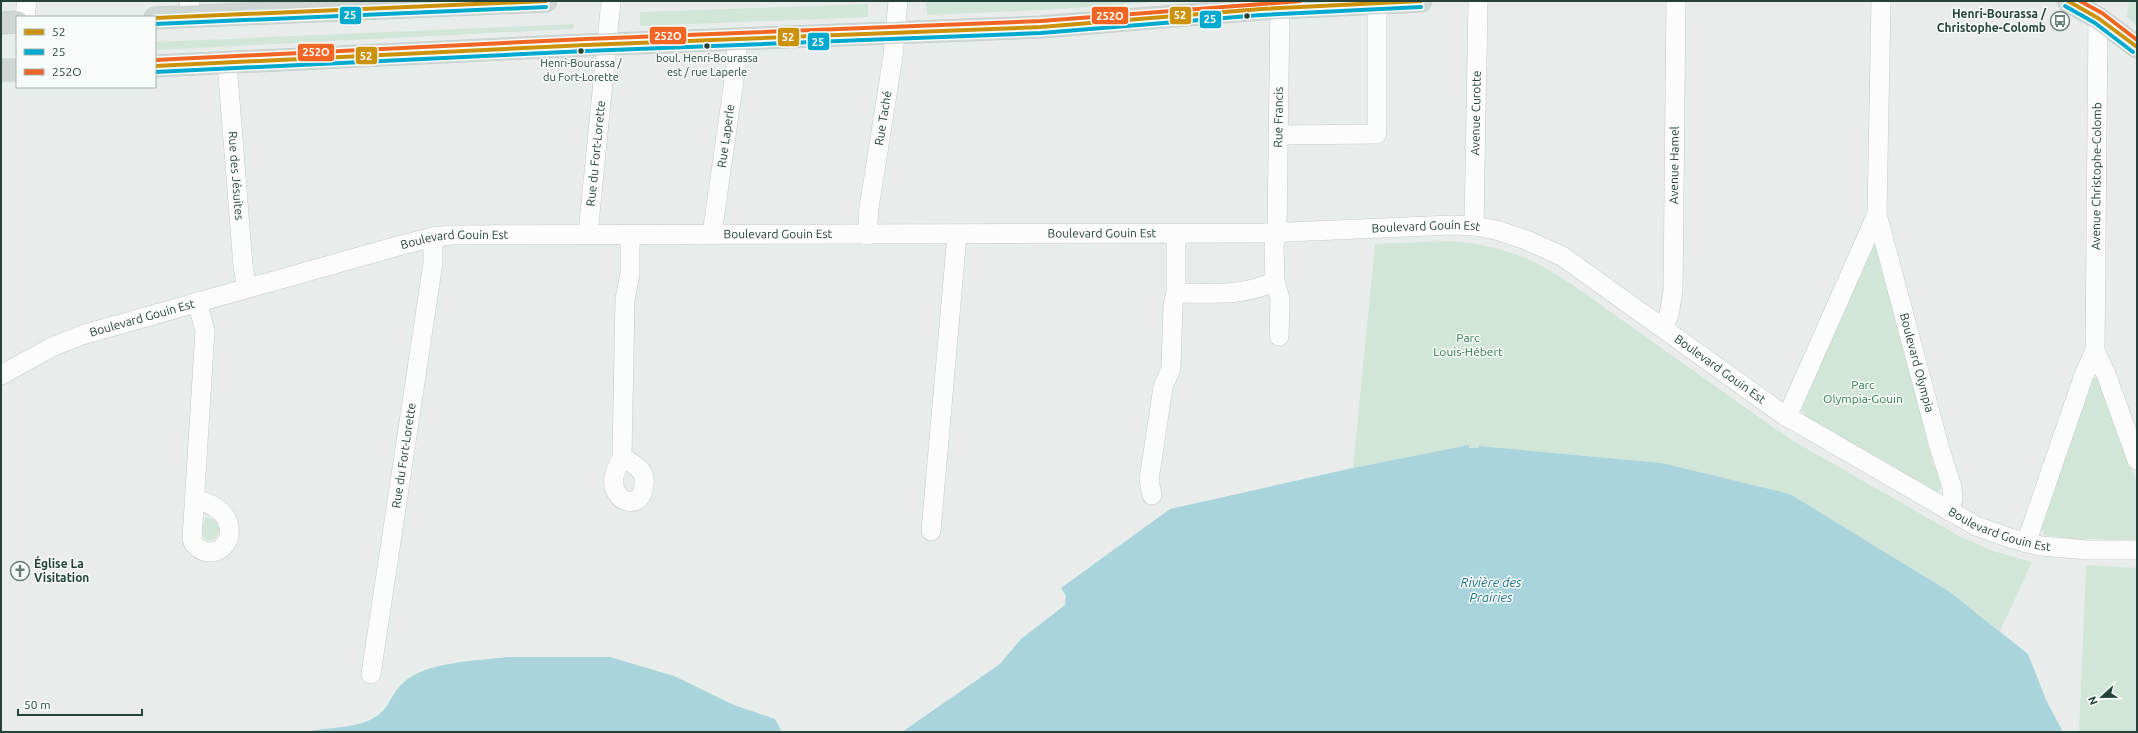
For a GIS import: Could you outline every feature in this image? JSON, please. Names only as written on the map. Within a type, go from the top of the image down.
[{"type":"main road","points":[[156,18],[190,9],[546,1]]},
{"type":"main road","points":[[156,66],[607,44],[1064,26],[1280,4],[1421,1]]},
{"type":"main road","points":[[2068,1],[2099,10],[2137,47]]},
{"type":"main road","points":[[1,23],[16,22]]},
{"type":"main road","points":[[1,70],[16,70]]},
{"type":"street","points":[[25,16],[27,1]]},
{"type":"street","name":"Rue du Fort-Lorette","points":[[588,233],[610,1]]},
{"type":"street","name":"Rue Taché","points":[[867,235],[898,1]]},
{"type":"street","name":"Avenue Curotte","points":[[1474,226],[1478,1]]},
{"type":"street","name":"Avenue Hamel","points":[[1662,327],[1670,311],[1673,286],[1676,1]]},
{"type":"street","name":"Boulevard Olympia","points":[[1881,1],[1876,214],[1939,446],[1952,487],[1953,499],[1949,511]]},
{"type":"street","points":[[1278,135],[1377,134],[1377,3]]},
{"type":"street","name":"Rue Francis","points":[[1279,336],[1280,299],[1275,281],[1274,246],[1277,233],[1280,4]]},
{"type":"street","name":"Avenue Christophe-Colomb","points":[[2026,543],[2084,374],[2095,351],[2099,10]]},
{"type":"street","name":"Rue Laperle","points":[[712,234],[736,66],[737,39]]},
{"type":"street","name":"Rue des Jésuites","points":[[227,63],[243,266],[247,288]]},
{"type":"street","name":"Boulevard Olympia","points":[[1787,417],[1876,214]]},
{"type":"street","name":"Boulevard Gouin Est","points":[[1,375],[40,353],[75,338],[247,288],[433,237],[452,234],[588,233],[957,235],[1277,233],[1452,225],[1474,226],[1519,237],[1558,254],[1584,271],[1787,417],[1949,511],[1988,530],[2026,543],[2073,549],[2137,550]]},
{"type":"street","points":[[1152,495],[1149,480],[1163,388],[1171,368],[1173,304],[1176,293],[1176,233]]},
{"type":"street","points":[[622,457],[625,299],[630,274],[630,234]]},
{"type":"street","points":[[931,531],[957,235]]},
{"type":"street","name":"Rue du Fort-Lorette","points":[[371,674],[433,263],[433,237]]},
{"type":"street","points":[[1176,293],[1239,293],[1254,290],[1275,281]]},
{"type":"street","points":[[194,500],[205,330],[197,302]]},
{"type":"street","name":"Avenue Christophe-Colomb","points":[[2095,351],[2106,374],[2137,460]]},
{"type":"green space","points":[[1167,1],[1061,9],[927,15],[926,2]]},
{"type":"green space","points":[[2129,1],[2134,1],[2137,4],[2137,26],[2127,17]]},
{"type":"green space","points":[[868,4],[868,17],[640,26],[640,12]]},
{"type":"green space","points":[[573,24],[574,27],[572,29],[156,50],[156,42]]},
{"type":"green space","name":"Parc Louis-Hébert","points":[[1449,241],[1500,249],[1544,267],[1574,286],[1790,439],[1961,537],[1993,551],[2032,562],[2000,631],[1950,592],[1790,494],[1662,463],[1479,446],[1479,448],[1469,448],[1469,446],[1353,468],[1375,244]]},
{"type":"green space","name":"Parc Olympia-Gouin","points":[[1873,244],[1878,247],[1934,467],[1941,476],[1944,487],[1941,487],[1938,492],[1805,416],[1804,412],[1801,411],[1867,248]]},
{"type":"green space","points":[[2096,377],[2099,381],[2137,483],[2137,540],[2070,539],[2043,535],[2044,531],[2039,530],[2092,379]]},
{"type":"green space","points":[[206,517],[217,521],[220,530],[216,538],[207,541],[202,535],[204,520]]},
{"type":"green space","points":[[2086,566],[2137,568],[2137,732],[2079,732]]},
{"type":"water","name":"Rivière des Prairies","points":[[1469,445],[1469,448],[1479,448],[1479,446],[1662,463],[1790,494],[1950,592],[2028,654],[2047,702],[2063,732],[902,732],[1000,664],[1021,639],[1065,605],[1066,596],[1061,588],[1170,509],[1353,468]]},
{"type":"water","points":[[507,657],[610,657],[674,676],[734,705],[775,719],[782,732],[305,732],[354,725],[370,720],[382,712],[395,692],[404,682],[414,675],[426,670],[453,663]]},
{"type":"transit line","name":"52","points":[[156,18],[546,1]]},
{"type":"transit line","name":"252O","points":[[156,60],[586,39],[1041,21],[1301,1]]},
{"type":"transit line","name":"52","points":[[156,66],[586,45],[1041,27],[1261,9],[1421,1]]},
{"type":"transit line","name":"52","points":[[2068,1],[2098,18],[2137,47]]},
{"type":"transit line","name":"252O","points":[[2080,1],[2102,13],[2137,40]]},
{"type":"transit line","name":"25","points":[[2065,6],[2095,23],[2133,52]]},
{"type":"transit line","name":"25","points":[[156,24],[546,7]]},
{"type":"transit line","name":"25","points":[[156,72],[586,51],[1041,33],[1261,15],[1421,7]]},
{"type":"place","name":"Henri-Bourassa / Christophe-Colomb","points":[[2060,21]]},
{"type":"place","name":"boul. Henri-Bourassa est / rue Laperle","points":[[707,46]]},
{"type":"place","name":"Henri-Bourassa / du Fort-Lorette","points":[[581,51]]},
{"type":"place","name":"Église La Visitation","points":[[20,571]]}]
